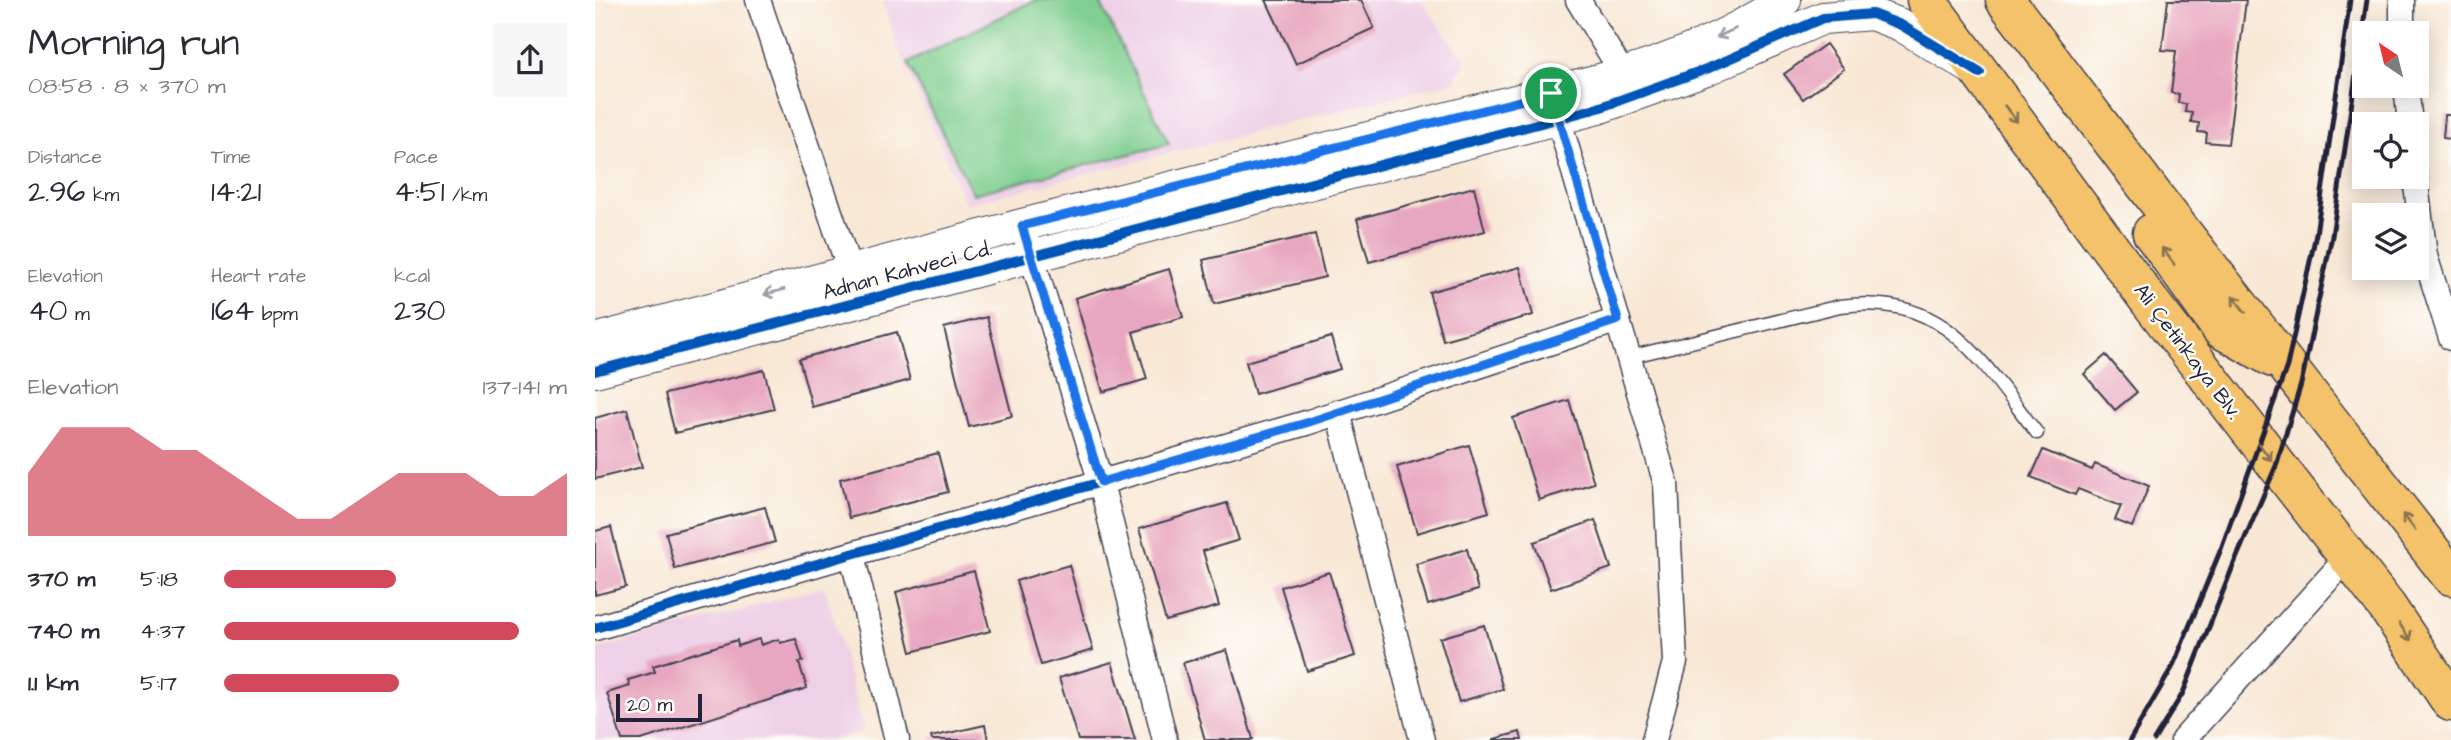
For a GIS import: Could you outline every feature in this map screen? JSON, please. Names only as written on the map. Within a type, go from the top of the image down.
[{"type":"main road","name":"Ali Çetinkaya Blv.","points":[[1926,0],[2150,302],[2388,607],[2451,702]]},
{"type":"main road","points":[[1983,0],[2221,329],[2287,366]]},
{"type":"main road","points":[[2005,0],[2451,576]]},
{"type":"street","points":[[758,0],[850,271]]},
{"type":"street","points":[[1578,0],[1623,74]]},
{"type":"street","name":"Adnan Kahveci Cd.","points":[[595,371],[1031,257],[1555,106],[1623,74],[1681,54],[1754,20],[1785,0]]},
{"type":"street","points":[[2402,0],[2402,21]]},
{"type":"street","name":"Adnan Kahveci Cd.","points":[[595,340],[1022,226],[1555,106],[1598,108],[1709,68],[1823,18],[1872,14],[1901,25],[1980,73]]},
{"type":"street","points":[[1555,106],[1666,484],[1675,662],[1654,740]]},
{"type":"street","points":[[2417,189],[2425,256],[2451,338]]},
{"type":"street","points":[[1022,226],[1101,482],[1165,740]]},
{"type":"street","points":[[595,628],[1338,412],[1618,320]]},
{"type":"street","points":[[1338,412],[1422,740]]},
{"type":"street","points":[[852,555],[897,740]]},
{"type":"street","points":[[2183,740],[2348,557]]},
{"type":"lane","points":[[1629,357],[1840,306],[1895,306],[1934,320],[1972,350],[2037,433]]},
{"type":"shaded area","points":[[882,0],[1420,0],[1466,60],[1454,82],[966,204],[897,46]]},
{"type":"shaded area","points":[[825,587],[864,731],[832,740],[595,740],[595,650]]},
{"type":"green space","points":[[1035,0],[1099,0],[1169,144],[973,194],[908,63]]},
{"type":"building","points":[[1266,0],[1361,0],[1374,28],[1296,64]]},
{"type":"building","points":[[2168,0],[2246,0],[2228,144],[2206,142],[2207,133],[2198,132],[2199,123],[2191,122],[2192,113],[2185,112],[2186,104],[2178,103],[2179,94],[2171,93],[2176,51],[2162,50]]},
{"type":"building","points":[[1826,44],[1844,69],[1803,99],[1784,74]]},
{"type":"building","points":[[2445,115],[2451,115],[2451,139],[2443,138]]},
{"type":"building","points":[[1474,187],[1485,231],[1369,262],[1357,219]]},
{"type":"building","points":[[1315,234],[1325,277],[1214,304],[1203,260]]},
{"type":"building","points":[[1520,267],[1533,315],[1443,340],[1429,292]]},
{"type":"building","points":[[1169,269],[1183,317],[1133,332],[1147,379],[1103,392],[1075,298]]},
{"type":"building","points":[[987,317],[1012,416],[969,427],[944,328]]},
{"type":"building","points":[[897,332],[910,380],[812,407],[799,359]]},
{"type":"building","points":[[1331,337],[1340,369],[1255,394],[1246,362]]},
{"type":"building","points":[[2106,355],[2137,392],[2115,410],[2084,374]]},
{"type":"building","points":[[764,370],[774,409],[675,433],[665,394]]},
{"type":"building","points":[[1569,400],[1594,483],[1539,500],[1513,418]]},
{"type":"building","points":[[627,409],[642,467],[595,479],[595,418]]},
{"type":"building","points":[[1469,445],[1489,512],[1417,533],[1397,467]]},
{"type":"building","points":[[2043,450],[2092,470],[2095,464],[2149,486],[2132,527],[2115,520],[2121,506],[2078,489],[2075,495],[2031,477]]},
{"type":"building","points":[[938,453],[948,492],[849,518],[840,479]]},
{"type":"building","points":[[1227,503],[1239,540],[1203,551],[1219,606],[1166,621],[1139,529]]},
{"type":"building","points":[[765,507],[775,542],[675,569],[666,533]]},
{"type":"building","points":[[1595,520],[1611,568],[1551,589],[1534,542]]},
{"type":"building","points":[[611,527],[626,587],[595,595],[595,531]]},
{"type":"building","points":[[1467,549],[1478,590],[1428,605],[1416,564]]},
{"type":"building","points":[[1069,565],[1093,650],[1041,665],[1016,581]]},
{"type":"building","points":[[974,571],[990,631],[911,652],[896,592]]},
{"type":"building","points":[[1329,572],[1355,656],[1307,671],[1281,587]]},
{"type":"building","points":[[1484,625],[1503,689],[1459,702],[1440,638]]},
{"type":"building","points":[[759,639],[761,645],[779,639],[780,643],[796,639],[803,661],[799,663],[807,688],[641,740],[622,740],[607,693],[630,686],[628,680],[655,672],[653,666],[737,640],[738,646]]},
{"type":"building","points":[[1227,650],[1253,739],[1251,740],[1205,740],[1183,663]]},
{"type":"building","points":[[1112,662],[1135,740],[1078,740],[1059,678]]},
{"type":"building","points":[[985,725],[988,740],[932,740],[931,737]]},
{"type":"building","points":[[1520,732],[1522,740],[1494,740],[1494,739]]},
{"type":"railway","points":[[2130,740],[2172,668],[2221,549],[2287,366],[2316,234],[2350,0]]},
{"type":"railway","points":[[2154,740],[2183,693],[2276,466],[2301,384],[2332,236],[2367,0]]},
{"type":"cycle path","points":[[595,371],[1598,108],[1709,68],[1823,18],[1872,14],[1901,25],[1980,73]]},
{"type":"cycle path","points":[[595,628],[1306,423],[1618,320]]},
{"type":"route","points":[[1551,93],[1618,320],[1306,423],[1101,482],[1022,226],[1551,93]]}]
